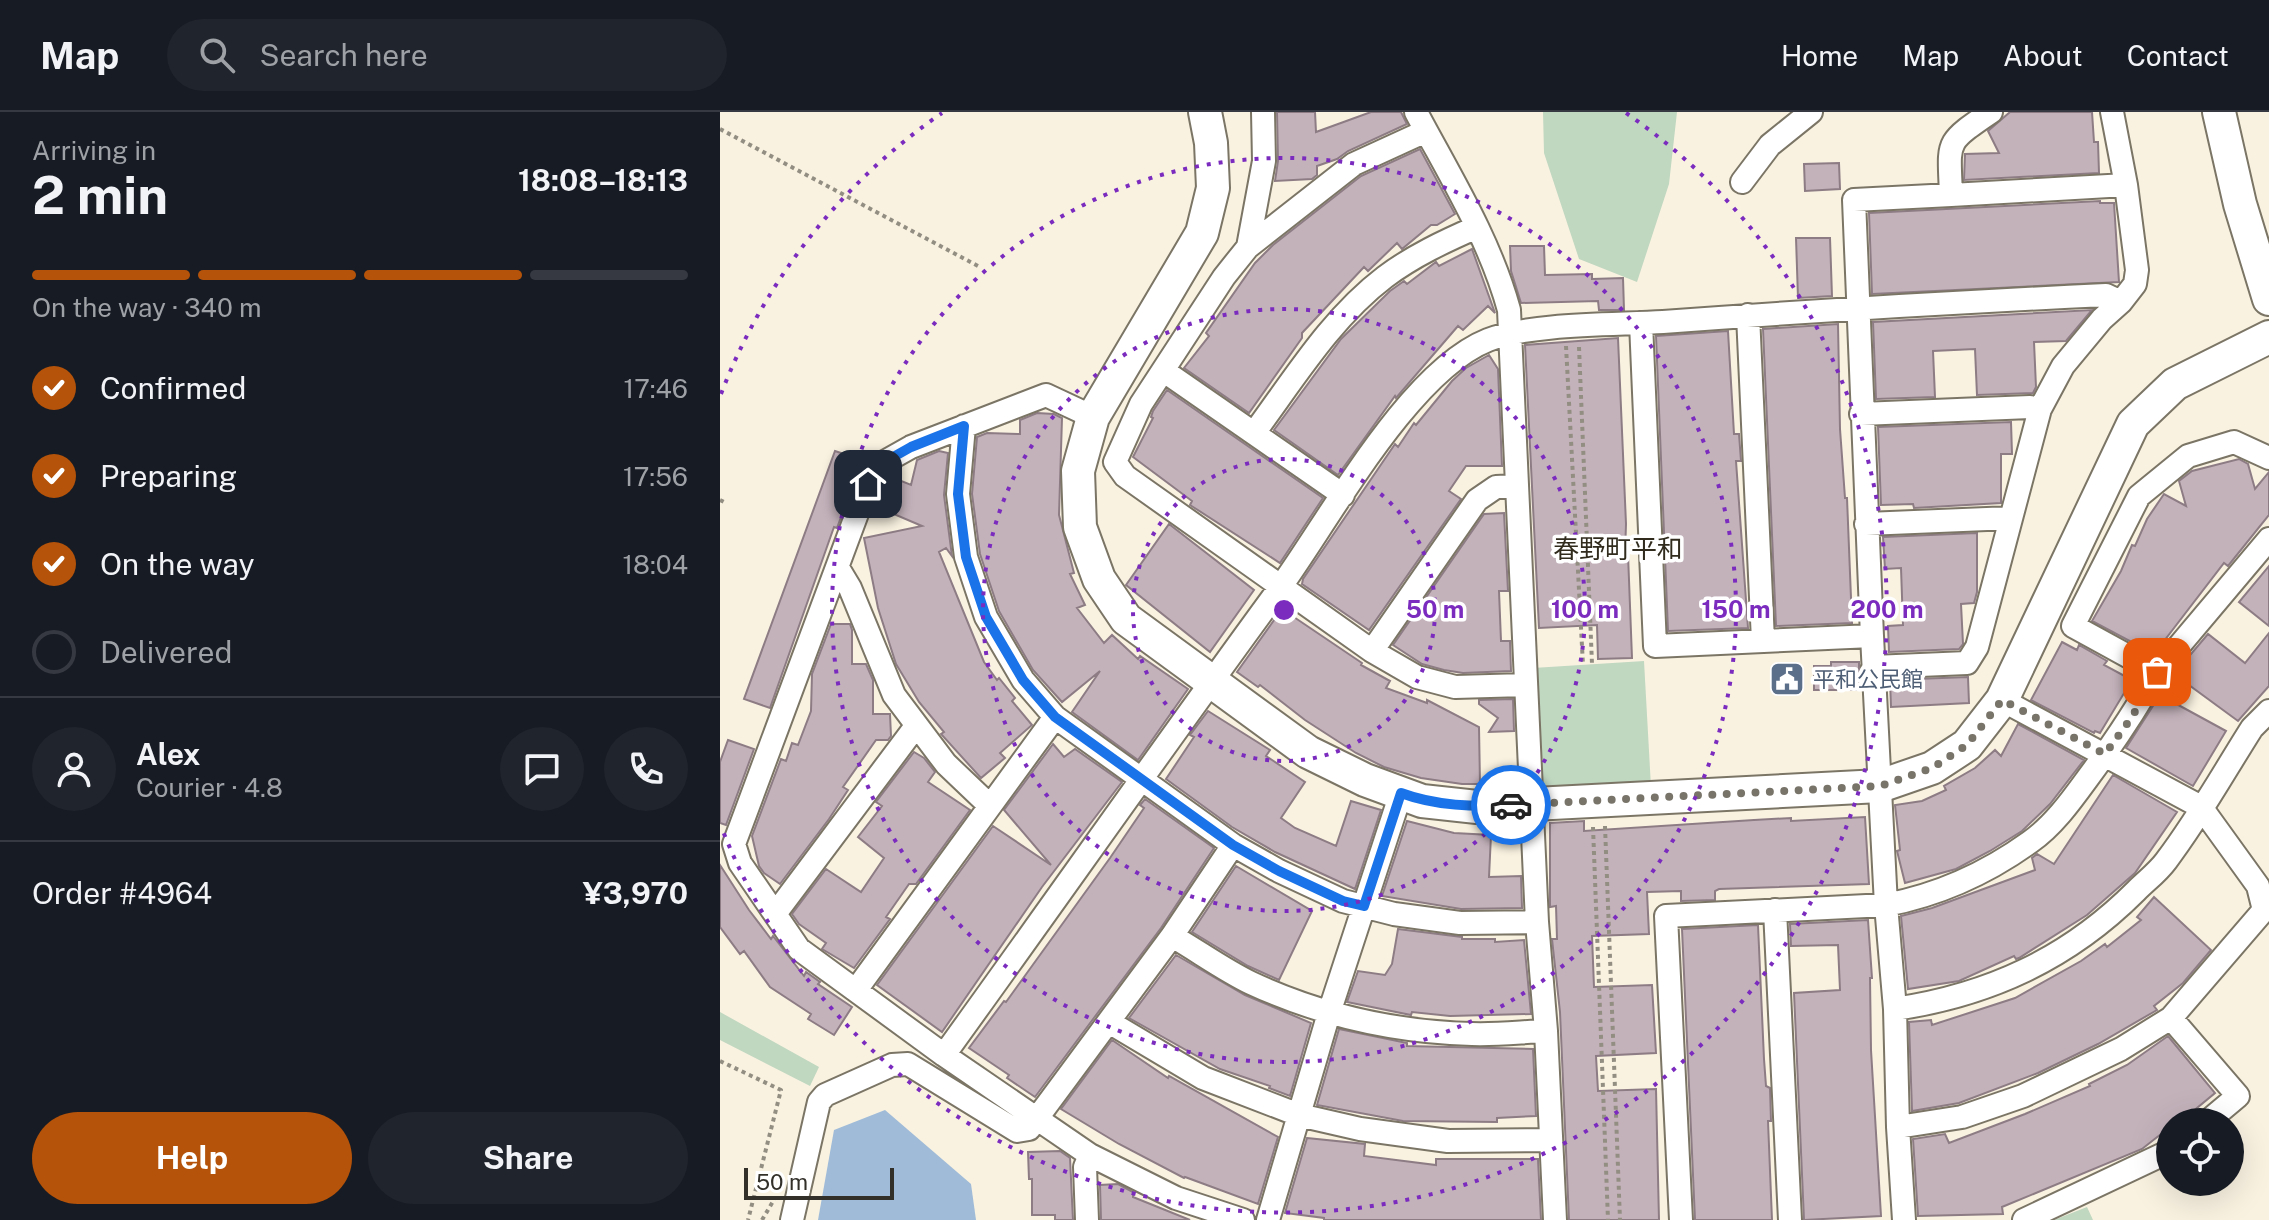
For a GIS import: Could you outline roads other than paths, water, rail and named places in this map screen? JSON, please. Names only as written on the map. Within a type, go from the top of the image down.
[{"type":"street","points":[[1205,112],[1211,143],[1213,188],[1202,233],[1093,417],[1078,471],[1080,527],[1099,579],[1126,619],[1308,752],[1365,780],[1422,801],[1477,807],[1880,786],[1932,768],[1967,745],[2002,700],[2133,424],[2175,384],[2269,337]]},
{"type":"street","points":[[1248,247],[1264,161],[1263,112]]},
{"type":"street","points":[[1742,182],[1770,145],[1811,112]]},
{"type":"street","points":[[1951,195],[1949,149],[1957,136],[1991,112]]},
{"type":"street","points":[[1873,667],[1967,663],[1977,647],[2040,409],[2063,366],[2135,284],[2137,270],[2126,185],[2112,112]]},
{"type":"street","points":[[2219,112],[2240,204],[2269,299]]},
{"type":"street","points":[[1525,685],[1455,687],[1417,677],[1372,651],[1125,476],[1115,462],[1141,404],[1224,277],[1248,247],[1354,164],[1421,122],[1477,227],[1501,279],[1509,310],[1525,685],[1555,1220]]},
{"type":"street","points":[[1904,1220],[1895,1009],[1873,667],[1854,200],[2126,185]]},
{"type":"street","points":[[1254,433],[1331,329],[1384,278],[1434,246],[1477,227]]},
{"type":"street","points":[[944,1055],[1144,779],[1209,681],[1281,586],[1409,402],[1450,364],[1485,341],[1511,333],[1572,327],[1856,308],[2106,295],[2121,302]]},
{"type":"street","points":[[1748,315],[1763,641]]},
{"type":"street","points":[[1641,323],[1655,646],[1872,636]]},
{"type":"street","points":[[1164,371],[1343,495]]},
{"type":"street","points":[[1093,417],[1046,395],[911,447],[879,465],[868,484],[734,844],[740,863],[799,949],[944,1055],[1090,1155],[1176,1198],[1243,1220]]},
{"type":"street","points":[[1861,414],[2040,409]]},
{"type":"street","points":[[964,426],[958,494],[966,557],[986,617],[1023,680],[1055,717],[1233,845],[1343,901],[1394,914],[1460,923],[1537,922]]},
{"type":"street","points":[[2157,672],[2073,626],[2139,496],[2188,456],[2234,442],[2269,458]]},
{"type":"street","points":[[1372,651],[1477,500],[1496,487],[1517,486]]},
{"type":"street","points":[[1866,524],[2011,518]]},
{"type":"street","points":[[1681,1220],[1666,916],[1886,905],[1922,898],[1974,876],[2032,841],[2067,806],[2132,717],[2157,672],[2269,539]]},
{"type":"street","points":[[838,568],[850,588],[894,695],[946,764],[989,805]]},
{"type":"street","points":[[1898,1127],[1962,1117],[2023,1096],[2121,1049],[2171,1018],[2264,910],[2258,886],[2201,807],[2002,700]]},
{"type":"street","points":[[1895,1009],[1940,1002],[2013,978],[2077,943],[2116,912],[2165,862],[2252,728],[2269,711]]},
{"type":"street","points":[[856,990],[1055,717]]},
{"type":"street","points":[[775,914],[916,726]]},
{"type":"street","points":[[1268,1220],[1329,1013],[1401,793]]},
{"type":"street","points":[[792,1220],[819,1102],[825,1095],[892,1065],[908,1064],[1017,1131],[1029,1129],[1172,936],[1233,845]]},
{"type":"street","points":[[1775,910],[1790,1220]]},
{"type":"street","points":[[1172,936],[1248,982],[1329,1013],[1413,1030],[1474,1034],[1546,1031]]},
{"type":"street","points":[[2171,1018],[2238,1096],[2224,1108]]},
{"type":"street","points":[[1109,1022],[1203,1078],[1299,1115],[1360,1129],[1448,1141],[1551,1140]]},
{"type":"street","points":[[1087,1220],[1085,1167],[1090,1155]]},
{"type":"street","points":[[2024,1220],[2156,1158]]},
{"type":"water","points":[[885,1110],[971,1184],[976,1220],[818,1220],[834,1130]]},
{"type":"place","name":"平和公民館","points":[[1787,679]]},
{"type":"district","name":"春野町平和","points":[[1618,548]]}]
